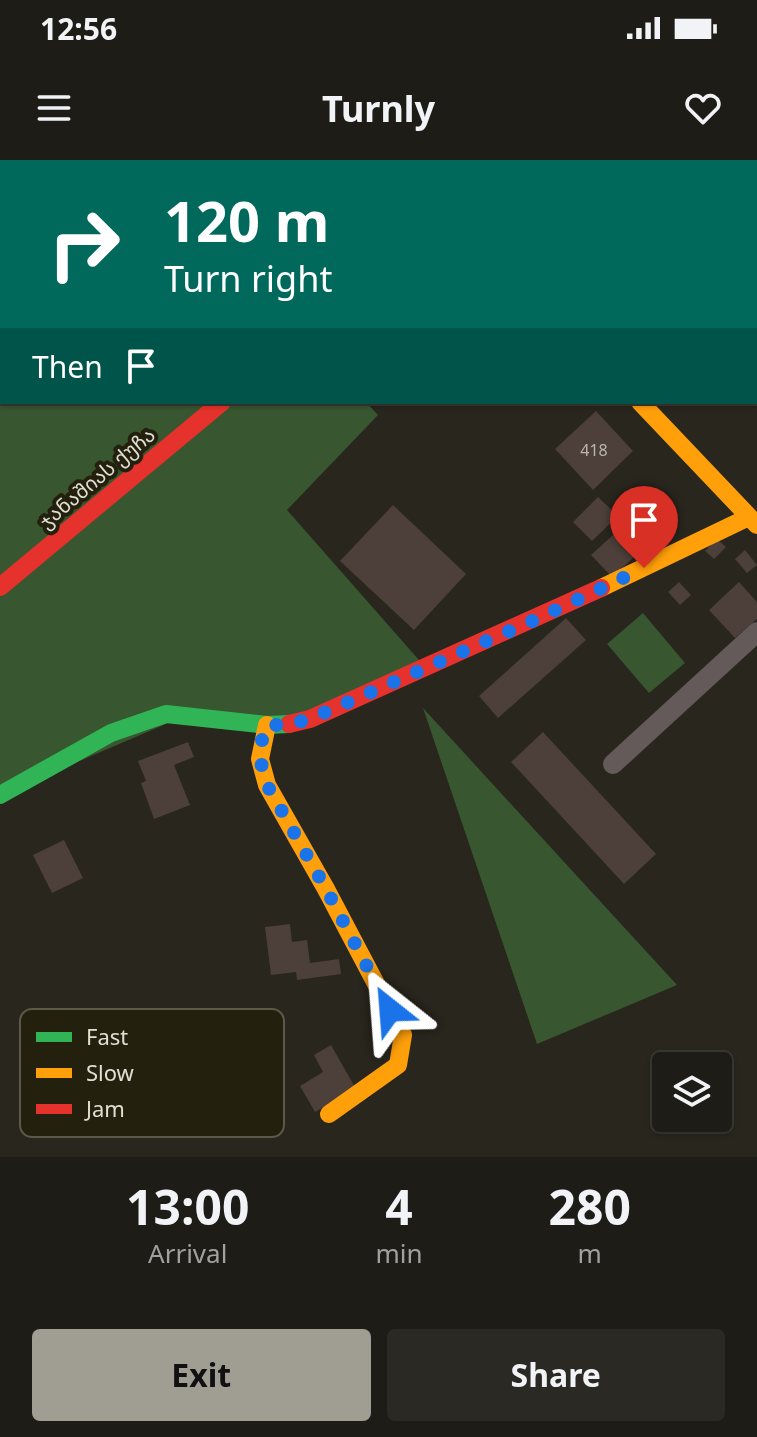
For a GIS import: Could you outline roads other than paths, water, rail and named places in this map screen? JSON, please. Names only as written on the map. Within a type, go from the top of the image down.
[{"type":"street","name":"ჯანაშიას ქუჩა","points":[[0,587],[220,404]]},
{"type":"street","points":[[0,795],[111,733],[150,718],[166,714],[187,715],[286,725],[324,713],[753,521],[642,404]]},
{"type":"street","points":[[613,764],[757,632]]},
{"type":"street","points":[[267,725],[260,759],[267,785],[403,1035],[398,1065],[329,1114]]}]
